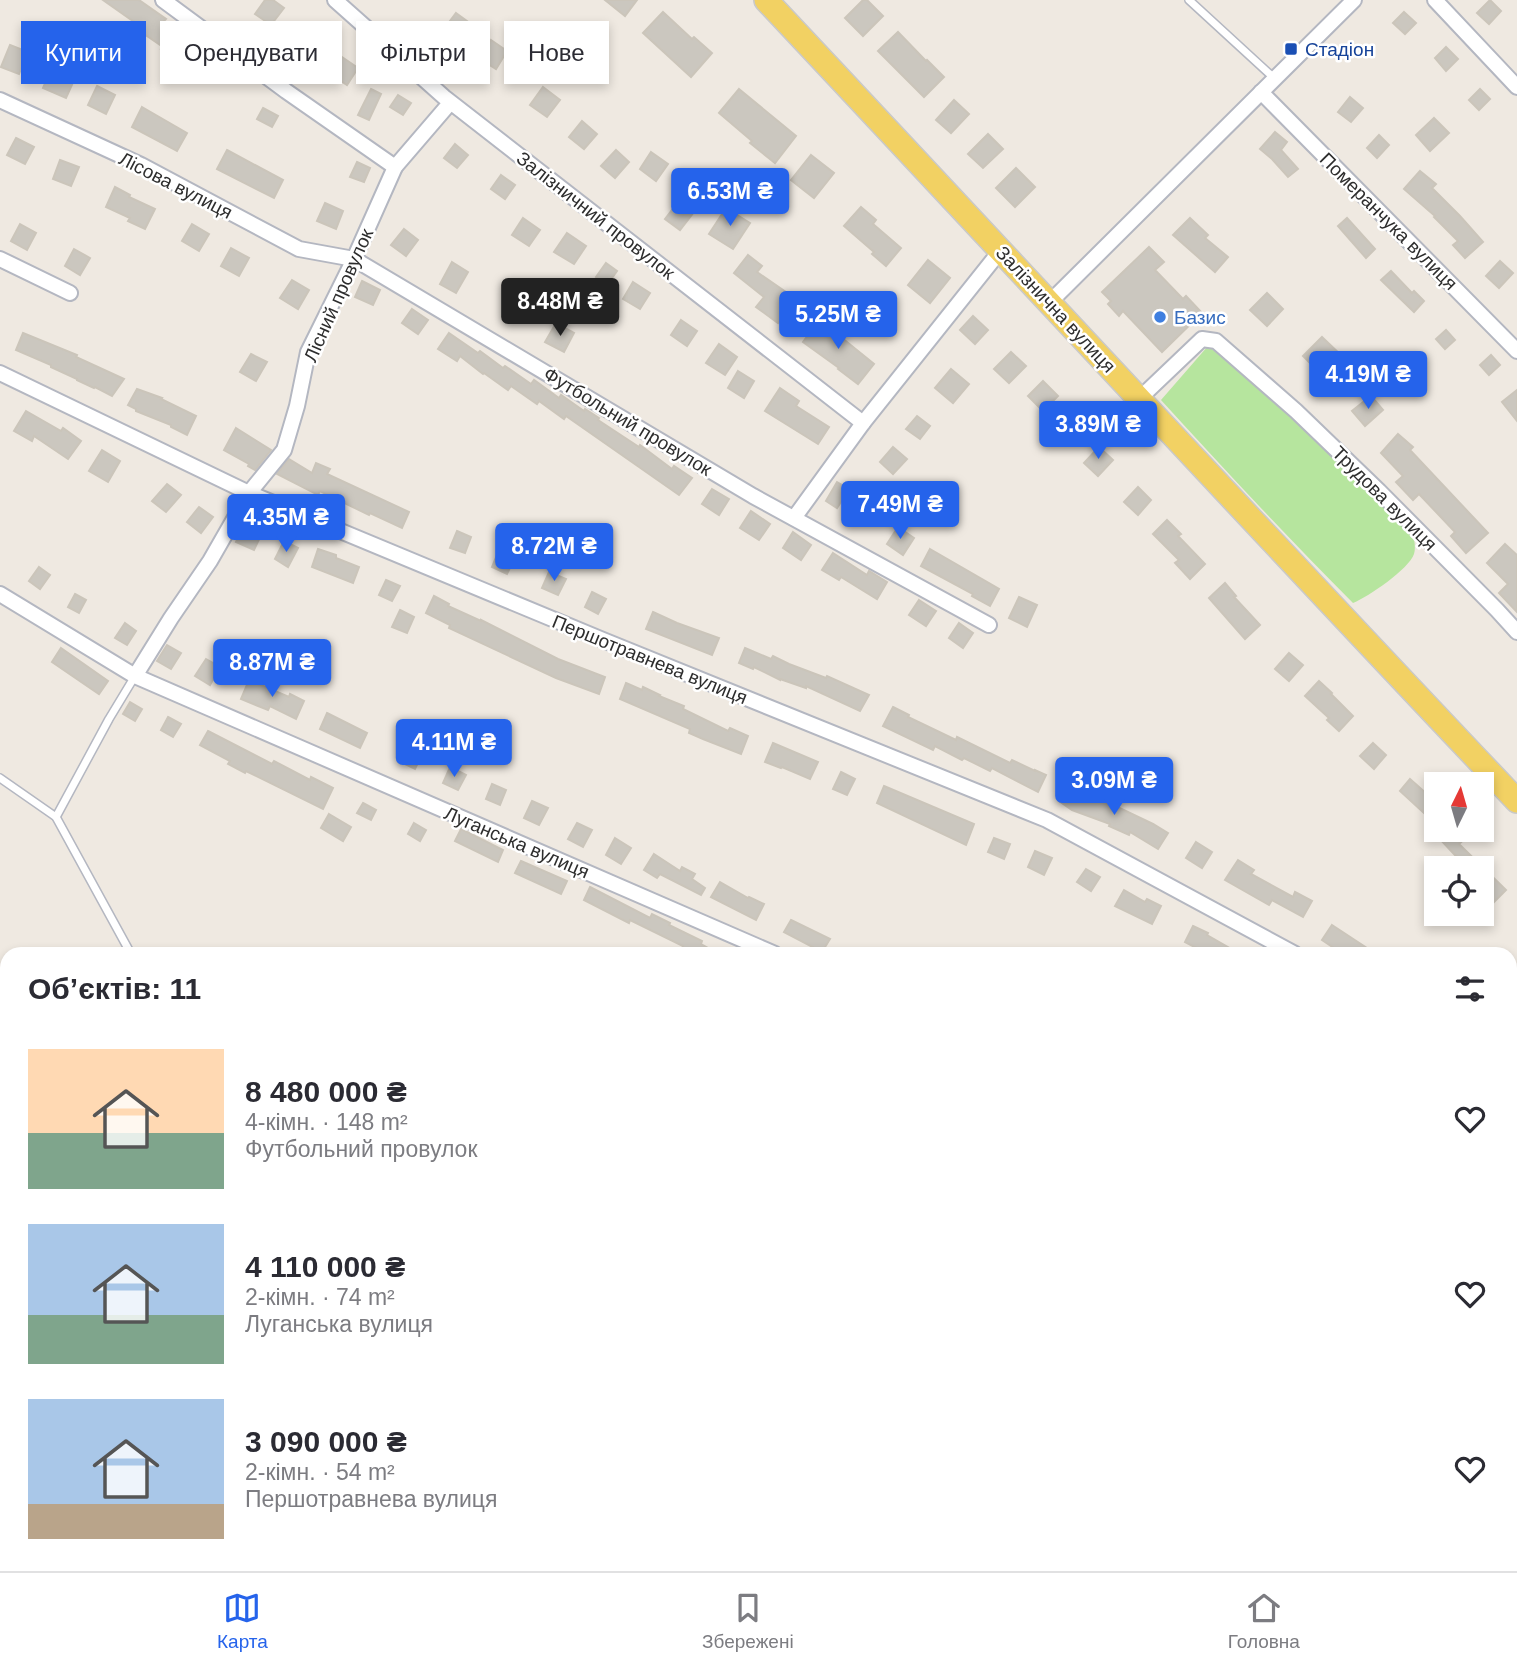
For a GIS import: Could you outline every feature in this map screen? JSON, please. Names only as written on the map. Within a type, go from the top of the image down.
[{"type":"main road","name":"Залізнична вулиця","points":[[766,0],[1313,587],[1517,801]]},
{"type":"street","points":[[163,0],[396,167]]},
{"type":"street","name":"Залізничний провулок","points":[[335,0],[450,103],[863,423]]},
{"type":"street","points":[[1049,302],[1354,0]]},
{"type":"street","points":[[1435,0],[1517,87]]},
{"type":"street","name":"Померанчука вулиця","points":[[1261,92],[1517,351]]},
{"type":"street","name":"Лісова вулиця","points":[[0,100],[141,165],[299,249],[354,259]]},
{"type":"street","name":"Лісний провулок","points":[[135,676],[210,561],[249,493],[284,450],[297,406],[308,352],[396,167],[450,103]]},
{"type":"street","points":[[794,518],[863,423],[1001,250]]},
{"type":"street","points":[[0,259],[70,293]]},
{"type":"street","name":"Футбольний провулок","points":[[354,259],[753,496],[989,625]]},
{"type":"street","name":"Трудова вулиця","points":[[1139,399],[1202,339],[1216,341],[1296,411],[1379,491],[1517,632]]},
{"type":"street","name":"Першотравнева вулиця","points":[[0,373],[249,493],[1047,820],[1282,947]]},
{"type":"street","name":"Луганська вулиця","points":[[0,594],[135,676],[759,947]]},
{"type":"lane","points":[[1189,0],[1274,78]]},
{"type":"lane","points":[[56,817],[135,676]]},
{"type":"lane","points":[[0,778],[56,817],[127,947]]},
{"type":"green space","points":[[1208,346],[1258,385],[1413,532],[1415,546],[1411,560],[1387,582],[1353,603],[1161,400]]},
{"type":"building","points":[[103,0],[139,0],[166,19],[160,21],[160,45],[146,35],[146,21],[133,21]]},
{"type":"building","points":[[265,0],[273,0],[284,8],[274,21],[265,21],[255,14]]},
{"type":"building","points":[[605,0],[637,0],[625,16]]},
{"type":"building","points":[[863,0],[867,0],[883,16],[863,36],[845,18]]},
{"type":"building","points":[[1490,0],[1501,11],[1489,24],[1477,13]]},
{"type":"building","points":[[663,12],[712,53],[691,77],[643,33]]},
{"type":"building","points":[[1404,12],[1416,23],[1405,34],[1393,23]]},
{"type":"building","points":[[456,13],[467,21],[450,21]]},
{"type":"building","points":[[898,32],[944,77],[924,97],[878,51]]},
{"type":"building","points":[[490,42],[504,49],[504,56],[496,69],[490,65]]},
{"type":"building","points":[[10,45],[21,49],[19,74],[1,67]]},
{"type":"building","points":[[1446,47],[1458,59],[1446,71],[1435,58]]},
{"type":"building","points":[[342,57],[356,67],[347,85],[342,82]]},
{"type":"building","points":[[45,84],[72,84],[66,98],[43,88]]},
{"type":"building","points":[[97,86],[115,95],[106,114],[88,105]]},
{"type":"building","points":[[543,87],[560,100],[547,117],[530,105]]},
{"type":"building","points":[[371,89],[381,94],[369,120],[358,115]]},
{"type":"building","points":[[739,89],[796,136],[775,163],[719,113]]},
{"type":"building","points":[[1480,89],[1490,99],[1479,110],[1469,100]]},
{"type":"building","points":[[398,95],[411,103],[403,115],[390,107]]},
{"type":"building","points":[[1350,97],[1363,108],[1351,122],[1338,112]]},
{"type":"building","points":[[954,100],[969,114],[951,133],[936,120]]},
{"type":"building","points":[[142,107],[187,133],[177,151],[132,127]]},
{"type":"building","points":[[263,108],[278,116],[272,127],[257,119]]},
{"type":"building","points":[[1434,118],[1449,133],[1430,151],[1416,135]]},
{"type":"building","points":[[582,121],[597,134],[584,149],[569,137]]},
{"type":"building","points":[[1275,132],[1287,142],[1281,150],[1298,169],[1288,177],[1260,149]]},
{"type":"building","points":[[988,134],[1003,149],[983,168],[968,154]]},
{"type":"building","points":[[1379,135],[1389,145],[1377,158],[1367,148]]},
{"type":"building","points":[[16,138],[34,147],[25,164],[7,155]]},
{"type":"building","points":[[455,144],[468,155],[457,168],[444,158]]},
{"type":"building","points":[[227,150],[283,180],[274,198],[217,169]]},
{"type":"building","points":[[616,150],[629,162],[615,178],[601,166]]},
{"type":"building","points":[[651,152],[668,164],[656,181],[640,169]]},
{"type":"building","points":[[811,155],[834,173],[814,198],[791,180]]},
{"type":"building","points":[[60,160],[79,167],[71,186],[53,179]]},
{"type":"building","points":[[357,162],[370,168],[364,182],[350,177]]},
{"type":"building","points":[[1016,168],[1035,187],[1015,207],[996,188]]},
{"type":"building","points":[[1420,171],[1436,184],[1432,188],[1483,242],[1465,258],[1453,245],[1458,241],[1404,189]]},
{"type":"building","points":[[501,175],[515,185],[505,199],[491,189]]},
{"type":"building","points":[[115,187],[155,209],[145,229],[128,221],[130,218],[106,207]]},
{"type":"building","points":[[679,201],[694,212],[680,230],[665,219]]},
{"type":"building","points":[[325,203],[343,211],[336,229],[317,221]]},
{"type":"building","points":[[861,207],[876,220],[873,224],[901,248],[886,266],[844,226]]},
{"type":"building","points":[[726,208],[750,223],[733,249],[709,234]]},
{"type":"building","points":[[523,218],[540,230],[529,246],[512,235]]},
{"type":"building","points":[[1190,218],[1208,235],[1205,238],[1228,257],[1215,272],[1173,235]]},
{"type":"building","points":[[1347,218],[1375,249],[1366,258],[1338,226]]},
{"type":"building","points":[[20,224],[36,233],[27,250],[11,241]]},
{"type":"building","points":[[192,224],[209,234],[199,251],[182,241]]},
{"type":"building","points":[[404,229],[418,240],[406,256],[391,245]]},
{"type":"building","points":[[567,233],[586,246],[574,264],[554,252]]},
{"type":"building","points":[[1149,247],[1164,262],[1155,270],[1183,299],[1186,296],[1202,313],[1162,352],[1123,311],[1119,316],[1108,304],[1111,301],[1102,292]]},
{"type":"building","points":[[231,248],[249,258],[239,276],[221,266]]},
{"type":"building","points":[[74,249],[90,258],[80,275],[65,266]]},
{"type":"building","points":[[748,255],[762,266],[757,272],[796,299],[778,323],[756,307],[764,297],[734,273]]},
{"type":"building","points":[[928,260],[950,278],[930,303],[908,285]]},
{"type":"building","points":[[1500,261],[1513,273],[1499,288],[1486,276]]},
{"type":"building","points":[[452,262],[468,272],[456,293],[440,284]]},
{"type":"building","points":[[606,263],[617,271],[607,285],[596,277]]},
{"type":"building","points":[[1391,271],[1412,293],[1414,291],[1424,301],[1414,312],[1381,280]]},
{"type":"building","points":[[292,280],[309,290],[298,309],[280,298]]},
{"type":"building","points":[[362,281],[380,290],[373,305],[355,297]]},
{"type":"building","points":[[633,282],[650,293],[640,309],[623,299]]},
{"type":"building","points":[[1267,293],[1283,309],[1267,326],[1250,310]]},
{"type":"building","points":[[412,309],[428,320],[418,334],[402,323]]},
{"type":"building","points":[[973,316],[988,330],[975,344],[960,330]]},
{"type":"building","points":[[821,318],[844,335],[842,338],[874,364],[858,384],[803,342]]},
{"type":"building","points":[[681,320],[697,331],[687,346],[671,335]]},
{"type":"building","points":[[556,323],[574,333],[564,352],[545,342]]},
{"type":"building","points":[[1446,330],[1455,340],[1445,349],[1436,339]]},
{"type":"building","points":[[23,333],[77,355],[76,357],[124,379],[112,396],[94,388],[16,350]]},
{"type":"building","points":[[449,333],[531,384],[534,380],[559,398],[561,395],[584,411],[585,409],[672,469],[674,466],[692,478],[679,495],[566,416],[564,419],[511,386],[508,390],[460,356],[457,361],[438,349]]},
{"type":"building","points":[[1322,337],[1361,375],[1341,393],[1303,356]]},
{"type":"building","points":[[719,344],[737,357],[725,375],[706,363]]},
{"type":"building","points":[[1011,352],[1026,366],[1009,383],[994,369]]},
{"type":"building","points":[[251,354],[267,362],[256,381],[240,372]]},
{"type":"building","points":[[1491,355],[1500,365],[1489,375],[1480,365]]},
{"type":"building","points":[[951,369],[969,384],[953,403],[935,388]]},
{"type":"building","points":[[738,371],[754,381],[744,398],[728,388]]},
{"type":"building","points":[[1043,381],[1058,396],[1043,411],[1028,396]]},
{"type":"building","points":[[780,388],[799,401],[796,406],[829,427],[818,444],[765,411]]},
{"type":"building","points":[[137,389],[162,398],[196,416],[187,435],[128,405]]},
{"type":"building","points":[[1517,390],[1517,421],[1502,402]]},
{"type":"building","points":[[1371,396],[1383,410],[1365,426],[1352,411]]},
{"type":"building","points":[[26,411],[61,431],[63,428],[81,441],[68,459],[34,436],[32,441],[14,431]]},
{"type":"building","points":[[1073,413],[1087,426],[1072,441],[1058,427]]},
{"type":"building","points":[[917,416],[930,426],[920,439],[906,429]]},
{"type":"building","points":[[236,428],[271,450],[255,470],[224,450]]},
{"type":"building","points":[[1398,434],[1413,447],[1410,450],[1488,533],[1466,553],[1451,536],[1455,532],[1419,494],[1413,500],[1396,482],[1403,476],[1381,453]]},
{"type":"building","points":[[893,447],[907,459],[893,474],[880,462]]},
{"type":"building","points":[[1099,447],[1113,460],[1098,476],[1084,463]]},
{"type":"building","points":[[102,450],[120,461],[108,482],[89,471]]},
{"type":"building","points":[[289,459],[312,473],[316,463],[330,469],[327,474],[409,512],[402,528],[320,491],[318,495],[277,474]]},
{"type":"building","points":[[837,482],[849,489],[837,508],[826,501]]},
{"type":"building","points":[[167,484],[181,495],[166,512],[152,501]]},
{"type":"building","points":[[1138,487],[1151,500],[1138,515],[1124,502]]},
{"type":"building","points":[[712,489],[729,499],[719,515],[702,504]]},
{"type":"building","points":[[199,507],[213,517],[201,533],[187,522]]},
{"type":"building","points":[[751,511],[770,524],[759,540],[740,528]]},
{"type":"building","points":[[1167,520],[1181,534],[1178,536],[1205,564],[1190,579],[1175,563],[1179,560],[1153,534]]},
{"type":"building","points":[[244,525],[262,533],[254,550],[236,542]]},
{"type":"building","points":[[898,527],[914,538],[903,555],[887,544]]},
{"type":"building","points":[[457,531],[471,537],[465,553],[450,548]]},
{"type":"building","points":[[793,532],[811,545],[801,560],[783,548]]},
{"type":"building","points":[[284,541],[298,548],[288,567],[275,559]]},
{"type":"building","points":[[1505,544],[1517,555],[1517,612],[1499,593],[1508,584],[1487,563]]},
{"type":"building","points":[[318,549],[359,567],[353,583],[312,567]]},
{"type":"building","points":[[930,549],[999,589],[990,606],[921,566]]},
{"type":"building","points":[[499,550],[515,557],[507,574],[492,567]]},
{"type":"building","points":[[833,553],[867,575],[869,571],[887,582],[877,599],[841,577],[839,580],[822,570]]},
{"type":"building","points":[[39,567],[50,575],[40,589],[29,581]]},
{"type":"building","points":[[549,572],[566,579],[558,595],[542,588]]},
{"type":"building","points":[[386,580],[400,586],[392,601],[379,595]]},
{"type":"building","points":[[1225,583],[1260,625],[1245,639],[1209,598]]},
{"type":"building","points":[[592,592],[606,599],[598,614],[585,607]]},
{"type":"building","points":[[75,594],[86,600],[79,613],[68,607]]},
{"type":"building","points":[[434,596],[449,604],[448,606],[558,659],[605,677],[599,694],[556,678],[449,628],[450,625],[426,613]]},
{"type":"building","points":[[1019,597],[1037,605],[1027,627],[1009,618]]},
{"type":"building","points":[[919,600],[936,611],[926,626],[909,615]]},
{"type":"building","points":[[400,610],[414,617],[407,633],[392,627]]},
{"type":"building","points":[[653,612],[719,638],[712,655],[646,629]]},
{"type":"building","points":[[125,623],[136,631],[127,645],[115,638]]},
{"type":"building","points":[[959,623],[973,633],[963,648],[949,638]]},
{"type":"building","points":[[167,645],[181,653],[171,669],[157,661]]},
{"type":"building","points":[[61,648],[108,681],[99,694],[52,662]]},
{"type":"building","points":[[745,648],[771,659],[773,656],[826,678],[827,676],[869,695],[860,711],[806,686],[780,680],[739,663]]},
{"type":"building","points":[[1289,653],[1303,665],[1289,681],[1275,669]]},
{"type":"building","points":[[206,659],[220,667],[210,685],[195,676]]},
{"type":"building","points":[[249,680],[304,701],[296,719],[270,706],[268,710],[241,699]]},
{"type":"building","points":[[1319,681],[1353,716],[1339,731],[1305,696]]},
{"type":"building","points":[[626,683],[642,690],[643,687],[684,706],[683,709],[728,731],[730,728],[748,736],[741,754],[689,733],[690,729],[620,699]]},
{"type":"building","points":[[130,702],[142,709],[135,721],[123,714]]},
{"type":"building","points":[[893,707],[956,740],[957,737],[1010,763],[1012,760],[1046,775],[1038,792],[992,768],[990,771],[935,746],[933,750],[883,726]]},
{"type":"building","points":[[327,713],[367,733],[360,748],[320,729]]},
{"type":"building","points":[[168,717],[181,724],[173,737],[161,730]]},
{"type":"building","points":[[208,731],[272,764],[274,761],[310,780],[311,777],[333,788],[323,809],[228,764],[230,761],[200,745]]},
{"type":"building","points":[[773,743],[818,762],[810,779],[765,762]]},
{"type":"building","points":[[1373,743],[1386,755],[1374,769],[1360,756]]},
{"type":"building","points":[[410,746],[423,752],[415,769],[401,762]]},
{"type":"building","points":[[450,767],[466,775],[458,790],[443,783]]},
{"type":"building","points":[[841,772],[855,779],[847,795],[833,789]]},
{"type":"building","points":[[1410,779],[1424,791],[1424,813],[1400,791]]},
{"type":"building","points":[[492,784],[506,790],[500,805],[486,799]]},
{"type":"building","points":[[884,786],[974,824],[966,845],[877,803]]},
{"type":"building","points":[[1068,786],[1090,799],[1091,796],[1109,803],[1168,833],[1158,849],[1130,832],[1129,835],[1109,826],[1110,824],[1072,810],[1059,801]]},
{"type":"building","points":[[532,801],[548,808],[539,825],[524,818]]},
{"type":"building","points":[[363,803],[376,810],[371,820],[357,813]]},
{"type":"building","points":[[329,814],[351,827],[343,841],[321,828]]},
{"type":"building","points":[[414,823],[426,830],[420,841],[408,834]]},
{"type":"building","points":[[577,823],[592,830],[583,847],[568,839]]},
{"type":"building","points":[[461,829],[503,850],[498,862],[455,841]]},
{"type":"building","points":[[615,838],[631,848],[621,864],[606,855]]},
{"type":"building","points":[[994,838],[1010,844],[1004,859],[988,852]]},
{"type":"building","points":[[1196,842],[1212,852],[1202,868],[1186,858]]},
{"type":"building","points":[[1443,842],[1461,842],[1459,844],[1471,856],[1456,856]]},
{"type":"building","points":[[1035,851],[1052,858],[1044,875],[1028,867]]},
{"type":"building","points":[[654,854],[680,871],[682,867],[695,874],[692,879],[705,888],[701,895],[660,874],[657,878],[644,870]]},
{"type":"building","points":[[1238,860],[1254,870],[1251,874],[1293,897],[1295,892],[1312,901],[1303,917],[1272,900],[1269,905],[1225,880]]},
{"type":"building","points":[[521,861],[567,881],[561,894],[515,873]]},
{"type":"building","points":[[1086,869],[1100,877],[1091,891],[1077,882]]},
{"type":"building","points":[[1494,878],[1506,890],[1494,902]]},
{"type":"building","points":[[720,882],[764,904],[756,920],[711,897]]},
{"type":"building","points":[[590,887],[650,918],[652,914],[670,923],[669,925],[702,941],[701,944],[706,947],[683,947],[584,900]]},
{"type":"building","points":[[1124,890],[1145,902],[1147,899],[1161,906],[1152,924],[1115,906]]},
{"type":"building","points":[[791,920],[830,939],[825,947],[812,947],[784,932]]},
{"type":"building","points":[[1332,925],[1365,947],[1332,947],[1322,940]]},
{"type":"building","points":[[1193,926],[1228,947],[1195,947],[1185,942]]},
{"type":"place","name":"Стадіон","points":[[1291,49]]},
{"type":"place","name":"Базис","points":[[1160,317]]}]
